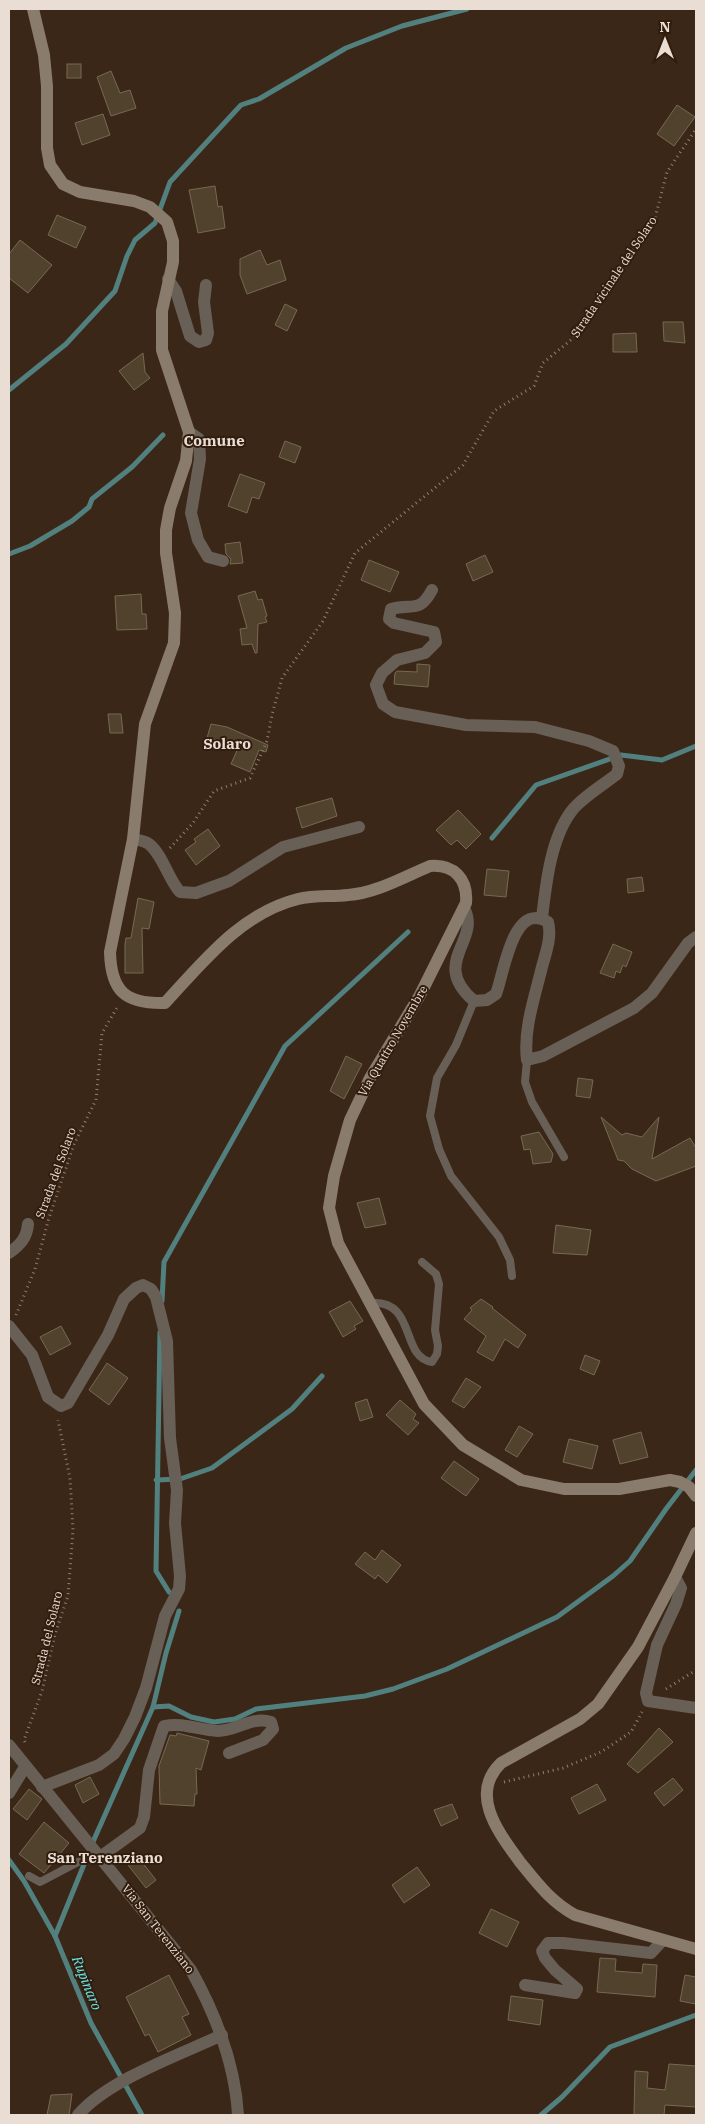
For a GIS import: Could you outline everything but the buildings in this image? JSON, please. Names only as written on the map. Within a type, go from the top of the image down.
[{"type":"main road","points":[[33,9],[44,56],[47,86],[46,148],[50,165],[63,184],[80,192],[134,200],[150,207],[167,222],[173,241],[173,262],[162,311],[162,350],[189,432],[186,461],[170,508],[166,530],[166,553],[175,613],[174,643],[145,724],[133,839],[110,952],[110,970],[118,988],[124,994]]},
{"type":"main road","name":"Via Quattro Novembre","points":[[124,994],[146,1004],[165,1003],[224,940],[272,909],[298,899],[366,892],[430,866],[440,865],[450,868],[459,874],[465,883],[467,893],[464,908],[420,995],[370,1078],[350,1120],[334,1176],[329,1208],[338,1243],[424,1404],[438,1421],[463,1445],[521,1480],[564,1489],[619,1488],[674,1481],[694,1488]]},
{"type":"main road","points":[[696,1533],[638,1647],[598,1704],[580,1719],[501,1763],[494,1770],[488,1786],[487,1800],[498,1832],[536,1882],[560,1907],[575,1915],[696,1949]]},
{"type":"street","points":[[168,279],[176,291],[190,336],[199,342],[206,340],[208,333],[204,302],[206,286]]},
{"type":"street","points":[[189,432],[199,439],[200,459],[191,513],[198,540],[208,557],[223,560]]},
{"type":"street","points":[[432,590],[425,603],[416,607],[401,606],[391,609],[389,620],[394,623],[434,632],[436,642],[425,653],[397,660],[382,673],[376,685],[383,704],[395,712],[420,718],[466,724],[535,727],[590,741],[613,751],[619,766],[617,774],[575,808],[566,822],[554,850],[542,918]]},
{"type":"street","points":[[133,839],[148,843],[168,871],[172,884],[180,892],[196,892],[229,881],[283,847],[359,827]]},
{"type":"street","points":[[464,908],[469,916],[469,925],[455,962],[457,982],[474,1001],[487,1000],[496,994],[509,947],[522,923],[534,918],[542,918],[548,922],[551,932],[535,994],[528,1033],[528,1060],[543,1056],[634,1008],[652,993],[688,943],[696,937]]},
{"type":"street","points":[[9,1253],[21,1245],[28,1232],[28,1224]]},
{"type":"street","points":[[10,1327],[32,1355],[48,1397],[60,1406],[68,1403],[101,1349],[124,1299],[136,1288],[144,1285],[151,1289],[156,1297],[167,1341],[170,1438],[177,1490],[175,1523],[177,1562],[180,1576],[179,1588],[165,1616],[146,1688],[124,1739],[114,1754],[99,1765],[42,1787]]},
{"type":"street","points":[[675,1577],[681,1588],[676,1604],[657,1645],[646,1693],[648,1701],[696,1708]]},
{"type":"street","points":[[98,1854],[140,1828],[144,1817],[149,1770],[164,1726],[176,1724],[219,1731],[260,1719],[270,1722],[273,1729],[263,1740],[229,1753]]},
{"type":"street","name":"Via San Terenziano","points":[[9,1745],[191,1970],[209,2002],[222,2035],[232,2077],[238,2115]]},
{"type":"street","points":[[9,1793],[25,1767]]},
{"type":"street","points":[[525,1985],[575,1993],[577,1989],[545,1958],[542,1950],[548,1943],[651,1953],[663,1940]]},
{"type":"street","points":[[78,2115],[89,2103],[113,2087],[222,2035]]},
{"type":"lane","points":[[474,1001],[456,1046],[437,1078],[430,1116],[439,1149],[451,1176],[499,1237],[510,1260],[512,1276]]},
{"type":"lane","points":[[528,1060],[525,1082],[532,1102],[564,1157]]},
{"type":"lane","points":[[370,1303],[388,1304],[398,1312],[418,1356],[425,1361],[432,1362],[437,1354],[438,1346],[434,1330],[439,1284],[436,1274],[422,1262]]},
{"type":"lane","points":[[29,1876],[40,1882],[98,1854]]},
{"type":"path","name":"Strada vicinale del Solaro","points":[[168,871],[170,846],[193,823],[214,791],[250,778],[268,741],[272,715],[282,678],[323,622],[355,553],[463,465],[494,411],[534,386],[543,363],[572,339],[655,218],[667,172],[696,129]]},
{"type":"path","name":"Strada del Solaro","points":[[10,1327],[35,1269],[49,1218],[74,1144],[96,1100],[102,1033],[124,994]]},
{"type":"path","name":"Strada del Solaro","points":[[25,1767],[32,1756],[24,1740],[42,1691],[55,1634],[68,1596],[70,1577],[73,1530],[70,1478],[58,1419],[53,1415]]},
{"type":"path","points":[[488,1786],[563,1768],[601,1752],[631,1732],[648,1701],[696,1670]]},
{"type":"waterway","points":[[9,390],[66,344],[115,291],[127,256],[135,240],[155,223],[170,182],[241,105],[259,99],[346,48],[402,26],[467,9]]},
{"type":"waterway","points":[[9,554],[30,546],[72,521],[89,507],[92,499],[132,467],[163,435]]},
{"type":"waterway","points":[[492,838],[536,785],[621,755],[662,760],[696,746]]},
{"type":"waterway","points":[[162,1301],[164,1262],[285,1046],[408,932]]},
{"type":"waterway","points":[[160,1332],[156,1571],[169,1592]]},
{"type":"waterway","points":[[156,1480],[180,1479],[212,1468],[292,1409],[322,1376]]},
{"type":"waterway","points":[[153,1707],[169,1706],[191,1717],[214,1722],[235,1719],[256,1709],[365,1696],[393,1689],[447,1669],[557,1617],[613,1576],[630,1561],[696,1470]]},
{"type":"waterway","points":[[92,1844],[153,1707],[166,1653],[179,1611]]},
{"type":"waterway","points":[[55,1936],[87,1857]]},
{"type":"waterway","name":"Rupinaro","points":[[9,1860],[24,1881],[55,1936],[91,2023],[142,2115]]},
{"type":"waterway","points":[[541,2115],[562,2097],[610,2047],[696,2015]]},
{"type":"district","name":"Comune","points":[[214,441]]},
{"type":"district","name":"Solaro","points":[[227,744]]},
{"type":"district","name":"San Terenziano","points":[[105,1858]]}]
